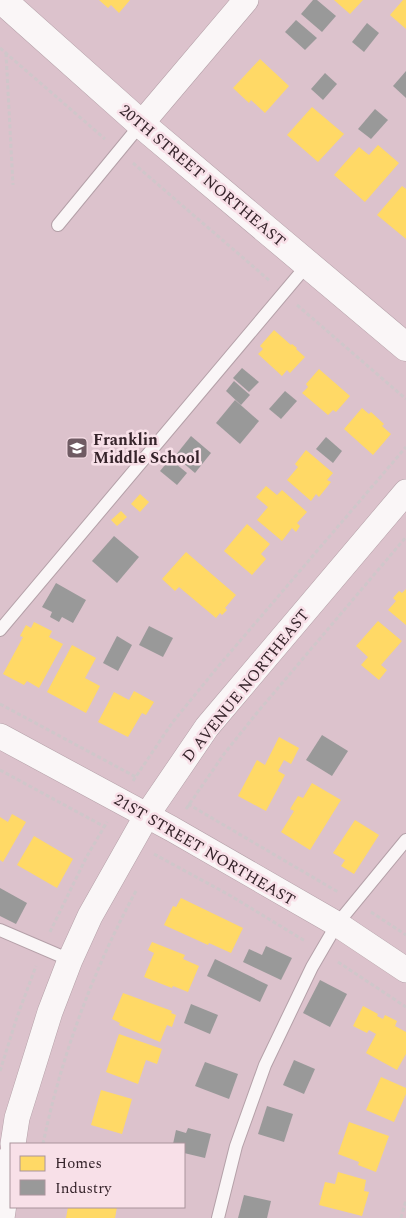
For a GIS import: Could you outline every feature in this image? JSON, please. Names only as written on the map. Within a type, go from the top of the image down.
[{"type":"street","name":"20TH STREET NORTHEAST","points":[[2,0],[141,124],[406,347]]},
{"type":"street","points":[[141,124],[246,0]]},
{"type":"street","name":"D AVENUE NORTHEAST","points":[[13,1143],[9,1115],[70,960],[90,916],[147,815],[206,727],[406,492]]},
{"type":"street","name":"21ST STREET NORTHEAST","points":[[0,736],[147,815],[337,924],[406,970]]},
{"type":"street","points":[[2,1218],[10,1163]]},
{"type":"lane","points":[[58,225],[141,124]]},
{"type":"lane","points":[[0,630],[308,264]]},
{"type":"lane","points":[[218,1218],[236,1146],[265,1065],[283,1026],[321,951],[337,924],[406,840]]},
{"type":"lane","points":[[0,930],[70,960]]},
{"type":"path","points":[[0,48],[406,399]]},
{"type":"path","points":[[6,53],[13,185]]},
{"type":"path","points":[[130,784],[172,723],[216,669],[406,447]]},
{"type":"path","points":[[184,812],[224,754],[256,714],[406,537]]},
{"type":"path","points":[[0,704],[140,779]]},
{"type":"path","points":[[0,770],[112,831]]},
{"type":"path","points":[[181,800],[355,902],[406,935]]},
{"type":"path","points":[[152,863],[160,847]]},
{"type":"path","points":[[147,850],[231,896],[321,951],[406,1007]]},
{"type":"path","points":[[43,1143],[48,1117],[73,1034],[111,940],[139,886]]},
{"type":"path","points":[[401,1218],[406,1200]]},
{"type":"building: Homes","points":[[99,0],[130,0],[119,13],[111,5],[108,8]]},
{"type":"building: Homes","points":[[334,0],[363,0],[350,14]]},
{"type":"building: Homes","points":[[403,0],[406,0],[406,29],[390,15]]},
{"type":"building: Homes","points":[[260,59],[289,86],[265,113],[251,100],[249,103],[233,88]]},
{"type":"building: Homes","points":[[312,107],[344,134],[318,162],[287,135]]},
{"type":"building: Homes","points":[[378,145],[399,163],[365,202],[334,175],[359,147],[369,155]]},
{"type":"building: Homes","points":[[402,186],[406,189],[406,239],[377,215]]},
{"type":"building: Homes","points":[[274,330],[297,348],[305,357],[290,373],[287,370],[282,376],[258,354],[263,349],[260,346]]},
{"type":"building: Homes","points":[[319,369],[350,396],[336,412],[333,410],[328,415],[302,393],[308,387],[306,384]]},
{"type":"building: Homes","points":[[362,408],[369,414],[371,412],[384,424],[382,426],[391,434],[373,455],[344,429]]},
{"type":"building: Homes","points":[[306,450],[333,473],[327,480],[331,482],[319,497],[316,494],[311,501],[287,480],[298,467],[295,464]]},
{"type":"building: Homes","points":[[266,486],[277,495],[282,490],[307,512],[297,523],[300,526],[296,532],[292,528],[282,541],[257,520],[268,507],[256,497]]},
{"type":"building: Homes","points":[[140,494],[149,502],[140,512],[131,504]]},
{"type":"building: Homes","points":[[121,511],[127,517],[117,526],[111,520]]},
{"type":"building: Homes","points":[[247,524],[270,544],[261,554],[266,559],[252,575],[224,551]]},
{"type":"building: Homes","points":[[186,552],[236,595],[225,608],[227,610],[222,615],[220,613],[216,618],[179,587],[175,591],[162,579]]},
{"type":"building: Homes","points":[[406,589],[406,625],[388,610],[396,601],[393,598],[399,591],[402,593]]},
{"type":"building: Homes","points":[[378,621],[402,641],[381,665],[387,670],[379,680],[361,665],[368,657],[356,646]]},
{"type":"building: Homes","points":[[34,622],[52,631],[49,637],[63,644],[39,688],[27,681],[24,685],[3,674],[23,637],[20,636],[26,625],[31,628]]},
{"type":"building: Homes","points":[[72,645],[96,658],[85,678],[100,686],[86,713],[47,692]]},
{"type":"building: Homes","points":[[134,691],[154,702],[146,715],[142,713],[128,737],[98,722],[114,692],[129,700]]},
{"type":"building: Homes","points":[[279,737],[299,748],[291,764],[284,760],[278,771],[285,775],[266,811],[238,796],[257,760],[265,765]]},
{"type":"building: Homes","points":[[312,783],[341,800],[310,850],[281,832],[294,811],[290,809],[298,796],[303,798]]},
{"type":"building: Homes","points":[[12,814],[26,822],[3,862],[0,860],[0,817],[8,822]]},
{"type":"building: Homes","points":[[355,820],[379,835],[354,874],[341,866],[345,860],[333,853]]},
{"type":"building: Homes","points":[[34,836],[73,859],[57,888],[17,865]]},
{"type":"building: Homes","points":[[181,898],[243,928],[231,953],[164,925],[173,906],[176,907]]},
{"type":"building: Homes","points":[[152,942],[185,955],[183,959],[199,966],[188,992],[144,977],[154,953],[148,950]]},
{"type":"building: Homes","points":[[123,993],[172,1011],[171,1013],[176,1015],[172,1027],[167,1025],[160,1042],[119,1025],[120,1023],[112,1019]]},
{"type":"building: Homes","points":[[363,1006],[383,1019],[385,1015],[397,1021],[395,1026],[406,1032],[406,1054],[397,1070],[366,1053],[376,1034],[369,1030],[367,1033],[353,1026]]},
{"type":"building: Homes","points":[[119,1034],[162,1049],[157,1064],[146,1060],[138,1084],[106,1072]]},
{"type":"building: Homes","points":[[381,1077],[406,1088],[406,1094],[394,1122],[366,1110]]},
{"type":"building: Homes","points":[[101,1090],[132,1099],[122,1134],[91,1125]]},
{"type":"building: Homes","points":[[349,1122],[389,1136],[376,1172],[358,1165],[359,1162],[338,1154]]},
{"type":"building: Homes","points":[[338,1172],[366,1180],[364,1191],[369,1192],[362,1216],[319,1205],[325,1182],[335,1184]]},
{"type":"building: Homes","points":[[68,1208],[117,1208],[115,1218],[66,1218]]},
{"type":"building: Industry","points":[[313,0],[317,0],[336,16],[322,32],[301,14]]},
{"type":"building: Industry","points":[[296,20],[317,38],[305,50],[285,32]]},
{"type":"building: Industry","points":[[367,23],[379,33],[364,52],[352,42]]},
{"type":"building: Industry","points":[[406,71],[406,98],[393,86]]},
{"type":"building: Industry","points":[[325,73],[337,84],[323,100],[311,89]]},
{"type":"building: Industry","points":[[375,109],[388,120],[371,139],[358,129]]},
{"type":"building: Industry","points":[[242,368],[259,382],[249,392],[233,378]]},
{"type":"building: Industry","points":[[234,381],[250,395],[241,405],[226,391]]},
{"type":"building: Industry","points":[[285,391],[297,401],[281,419],[269,409]]},
{"type":"building: Industry","points":[[235,400],[259,421],[240,444],[216,423]]},
{"type":"building: Industry","points":[[191,436],[211,453],[195,473],[175,456]]},
{"type":"building: Industry","points":[[326,437],[342,451],[333,463],[316,449]]},
{"type":"building: Industry","points":[[170,459],[187,473],[177,485],[160,471]]},
{"type":"building: Industry","points":[[114,536],[139,557],[117,583],[92,561]]},
{"type":"building: Industry","points":[[56,583],[86,600],[73,623],[62,617],[59,622],[50,617],[52,612],[42,607]]},
{"type":"building: Industry","points":[[149,626],[173,638],[163,657],[139,645]]},
{"type":"building: Industry","points":[[117,636],[132,645],[118,671],[103,663]]},
{"type":"building: Industry","points":[[322,735],[348,751],[332,776],[306,760]]},
{"type":"building: Industry","points":[[0,888],[27,903],[16,924],[0,916]]},
{"type":"building: Industry","points":[[266,946],[292,958],[281,980],[243,962],[249,949],[262,955]]},
{"type":"building: Industry","points":[[215,959],[268,985],[260,1002],[207,976]]},
{"type":"building: Industry","points":[[320,980],[347,994],[330,1027],[303,1013]]},
{"type":"building: Industry","points":[[191,1004],[218,1015],[210,1034],[184,1023]]},
{"type":"building: Industry","points":[[294,1060],[315,1069],[304,1094],[283,1085]]},
{"type":"building: Industry","points":[[205,1062],[238,1074],[229,1099],[195,1086]]},
{"type":"building: Industry","points":[[267,1106],[293,1114],[284,1142],[258,1134]]},
{"type":"building: Industry","points":[[188,1128],[211,1134],[205,1158],[185,1153],[185,1143],[173,1143],[176,1130],[186,1133]]},
{"type":"building: Industry","points":[[244,1195],[271,1201],[267,1218],[238,1218]]},
{"type":"place","name":"Franklin Middle School","points":[[77,448]]}]
